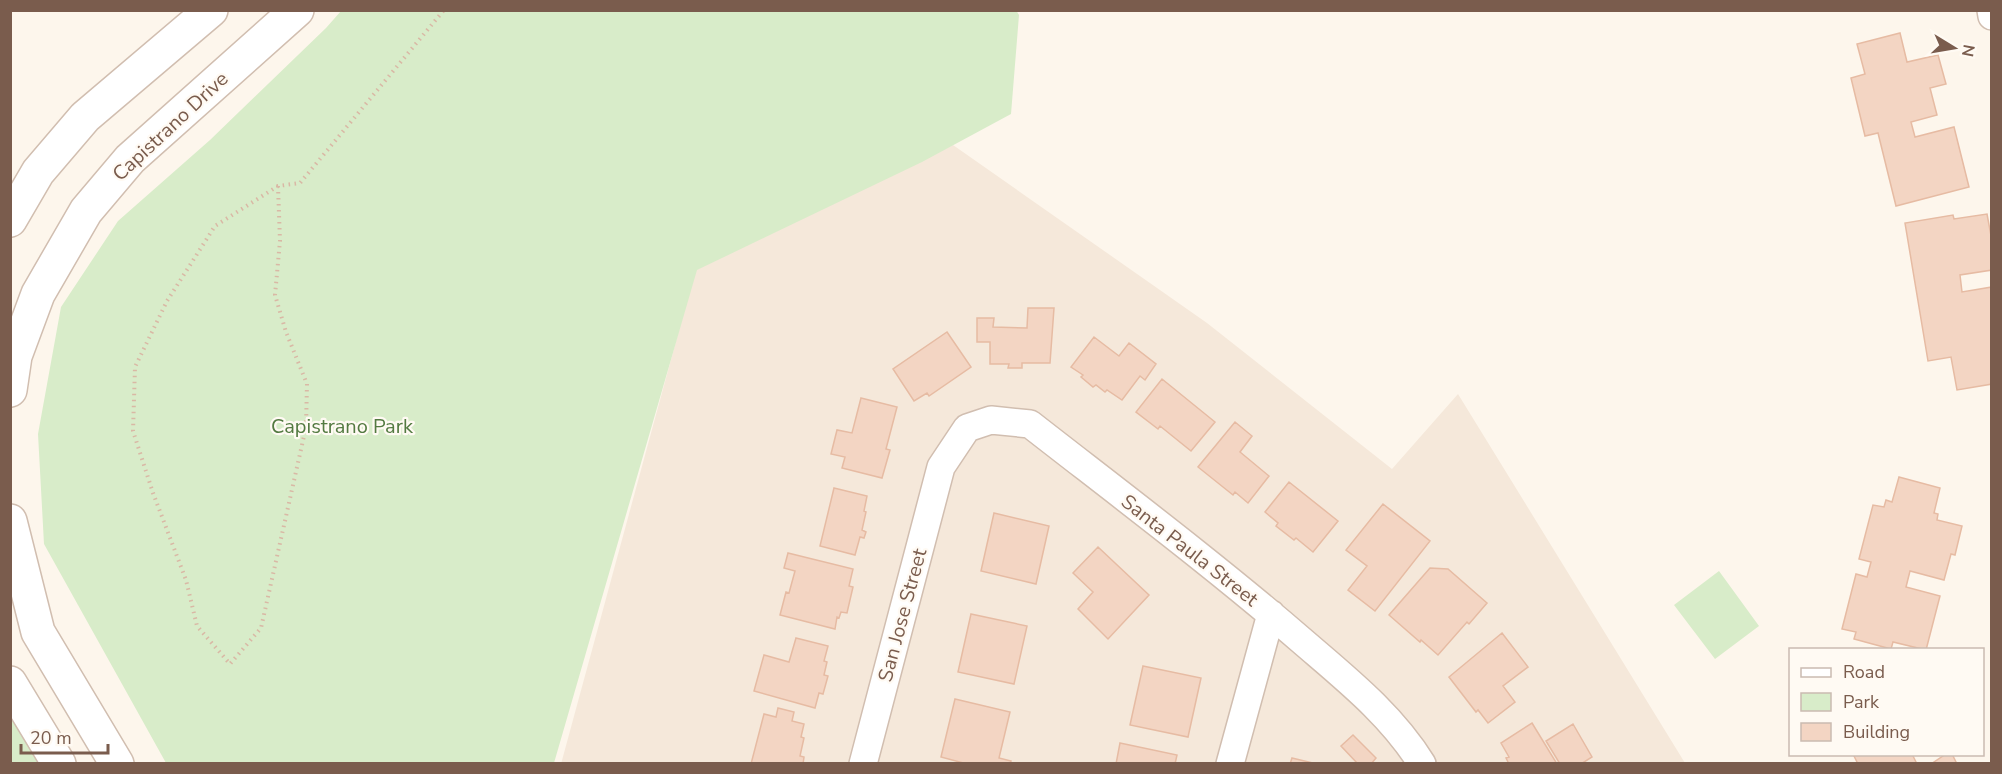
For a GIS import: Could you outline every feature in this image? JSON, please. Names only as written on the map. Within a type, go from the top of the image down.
[{"type":"street","points":[[10,220],[38,172],[86,117],[212,10]]},
{"type":"street","name":"Capistrano Drive","points":[[10,390],[15,356],[38,294],[86,211],[130,159],[297,10]]},
{"type":"street","points":[[1991,10],[1992,16]]},
{"type":"street","name":"Santa Paula Street","points":[[940,467],[967,428],[991,420],[1030,424],[1271,614],[1371,700],[1411,746],[1422,764]]},
{"type":"street","name":"San Jose Street","points":[[863,764],[940,467]]},
{"type":"street","points":[[10,521],[38,632],[117,764]]},
{"type":"street","points":[[1230,764],[1271,614]]},
{"type":"street","points":[[10,683],[59,764]]},
{"type":"path","points":[[278,186],[280,241],[275,295],[286,332],[307,384],[306,427],[261,628],[230,664],[197,626],[186,580],[153,493],[133,431],[135,367],[167,302],[215,226],[278,186],[300,183],[444,10]]},
{"type":"shaded area","points":[[953,145],[1207,323],[1392,469],[1458,394],[1685,763],[561,764],[697,264]]},
{"type":"green space","name":"Capistrano Park","points":[[1016,10],[1019,15],[1011,114],[922,162],[697,270],[554,763],[166,763],[44,544],[38,434],[61,307],[118,221],[210,140],[341,11]]},
{"type":"green space","points":[[1719,571],[1759,626],[1715,659],[1674,605]]},
{"type":"green space","points":[[11,706],[48,763],[11,763]]},
{"type":"building","points":[[1900,33],[1907,62],[1938,55],[1946,84],[1930,88],[1937,115],[1911,122],[1915,137],[1954,127],[1969,187],[1896,206],[1878,133],[1865,136],[1851,78],[1865,74],[1857,44]]},
{"type":"building","points":[[1987,214],[1992,241],[1992,270],[1960,275],[1962,292],[1992,287],[1992,384],[1957,390],[1951,357],[1928,361],[1905,223],[1953,215],[1954,219]]},
{"type":"building","points":[[1028,308],[1054,308],[1050,363],[1022,363],[1022,368],[1008,368],[1009,364],[990,364],[990,342],[977,342],[977,318],[994,318],[993,327],[1027,328]]},
{"type":"building","points":[[947,332],[971,367],[929,396],[927,393],[914,401],[893,369]]},
{"type":"building","points":[[1094,337],[1119,356],[1129,343],[1156,364],[1145,380],[1140,376],[1122,400],[1096,385],[1093,387],[1081,377],[1083,375],[1071,367]]},
{"type":"building","points":[[1162,379],[1215,422],[1191,451],[1160,426],[1158,429],[1136,412]]},
{"type":"building","points":[[861,398],[897,407],[886,449],[890,450],[882,478],[842,468],[845,457],[831,454],[837,430],[852,433]]},
{"type":"building","points":[[1235,422],[1252,436],[1240,452],[1269,476],[1248,503],[1235,492],[1233,495],[1198,467]]},
{"type":"building","points":[[1899,477],[1940,488],[1934,513],[1938,514],[1937,520],[1962,526],[1955,555],[1951,554],[1944,580],[1910,571],[1906,587],[1940,596],[1927,648],[1893,642],[1891,648],[1887,648],[1854,639],[1856,632],[1842,629],[1856,574],[1867,577],[1871,562],[1859,559],[1873,505],[1884,507],[1886,500],[1892,502]]},
{"type":"building","points":[[1289,482],[1338,521],[1313,552],[1276,526],[1278,523],[1265,512]]},
{"type":"building","points":[[834,488],[867,496],[862,530],[866,532],[864,538],[860,537],[855,555],[820,546]]},
{"type":"building","points":[[1383,504],[1430,541],[1375,611],[1348,590],[1367,566],[1346,550]]},
{"type":"building","points":[[994,513],[1049,526],[1036,584],[981,571]]},
{"type":"building","points":[[1098,547],[1149,595],[1108,639],[1078,609],[1093,592],[1073,573]]},
{"type":"building","points":[[788,553],[853,569],[849,586],[853,587],[847,613],[841,612],[839,618],[837,617],[835,629],[780,615],[795,571],[784,568]]},
{"type":"building","points":[[1430,568],[1448,569],[1487,603],[1438,655],[1389,615]]},
{"type":"building","points":[[971,614],[1027,626],[1014,684],[958,672]]},
{"type":"building","points":[[1502,633],[1528,667],[1503,686],[1515,702],[1488,723],[1478,710],[1476,712],[1449,677]]},
{"type":"building","points":[[796,638],[828,646],[824,661],[827,662],[824,675],[828,676],[823,694],[819,693],[815,708],[754,691],[764,655],[789,662]]},
{"type":"building","points":[[1143,666],[1201,678],[1188,737],[1130,725]]},
{"type":"building","points":[[955,699],[1010,712],[999,758],[1011,761],[1010,764],[967,764],[941,757]]},
{"type":"building","points":[[778,708],[794,712],[792,721],[804,724],[800,756],[804,757],[803,764],[751,764],[764,714],[776,717]]},
{"type":"building","points":[[1532,723],[1557,764],[1509,764],[1506,758],[1509,757],[1501,743]]},
{"type":"building","points":[[1573,724],[1592,757],[1581,764],[1560,764],[1546,741]]},
{"type":"building","points":[[1353,735],[1376,758],[1371,764],[1358,764],[1341,746]]},
{"type":"building","points":[[1120,743],[1177,755],[1175,764],[1116,764]]},
{"type":"building","points":[[1854,756],[1913,756],[1917,764],[1858,764]]},
{"type":"building","points":[[1943,756],[1953,756],[1957,764],[1931,764]]},
{"type":"building","points":[[1292,758],[1317,764],[1290,764]]}]
